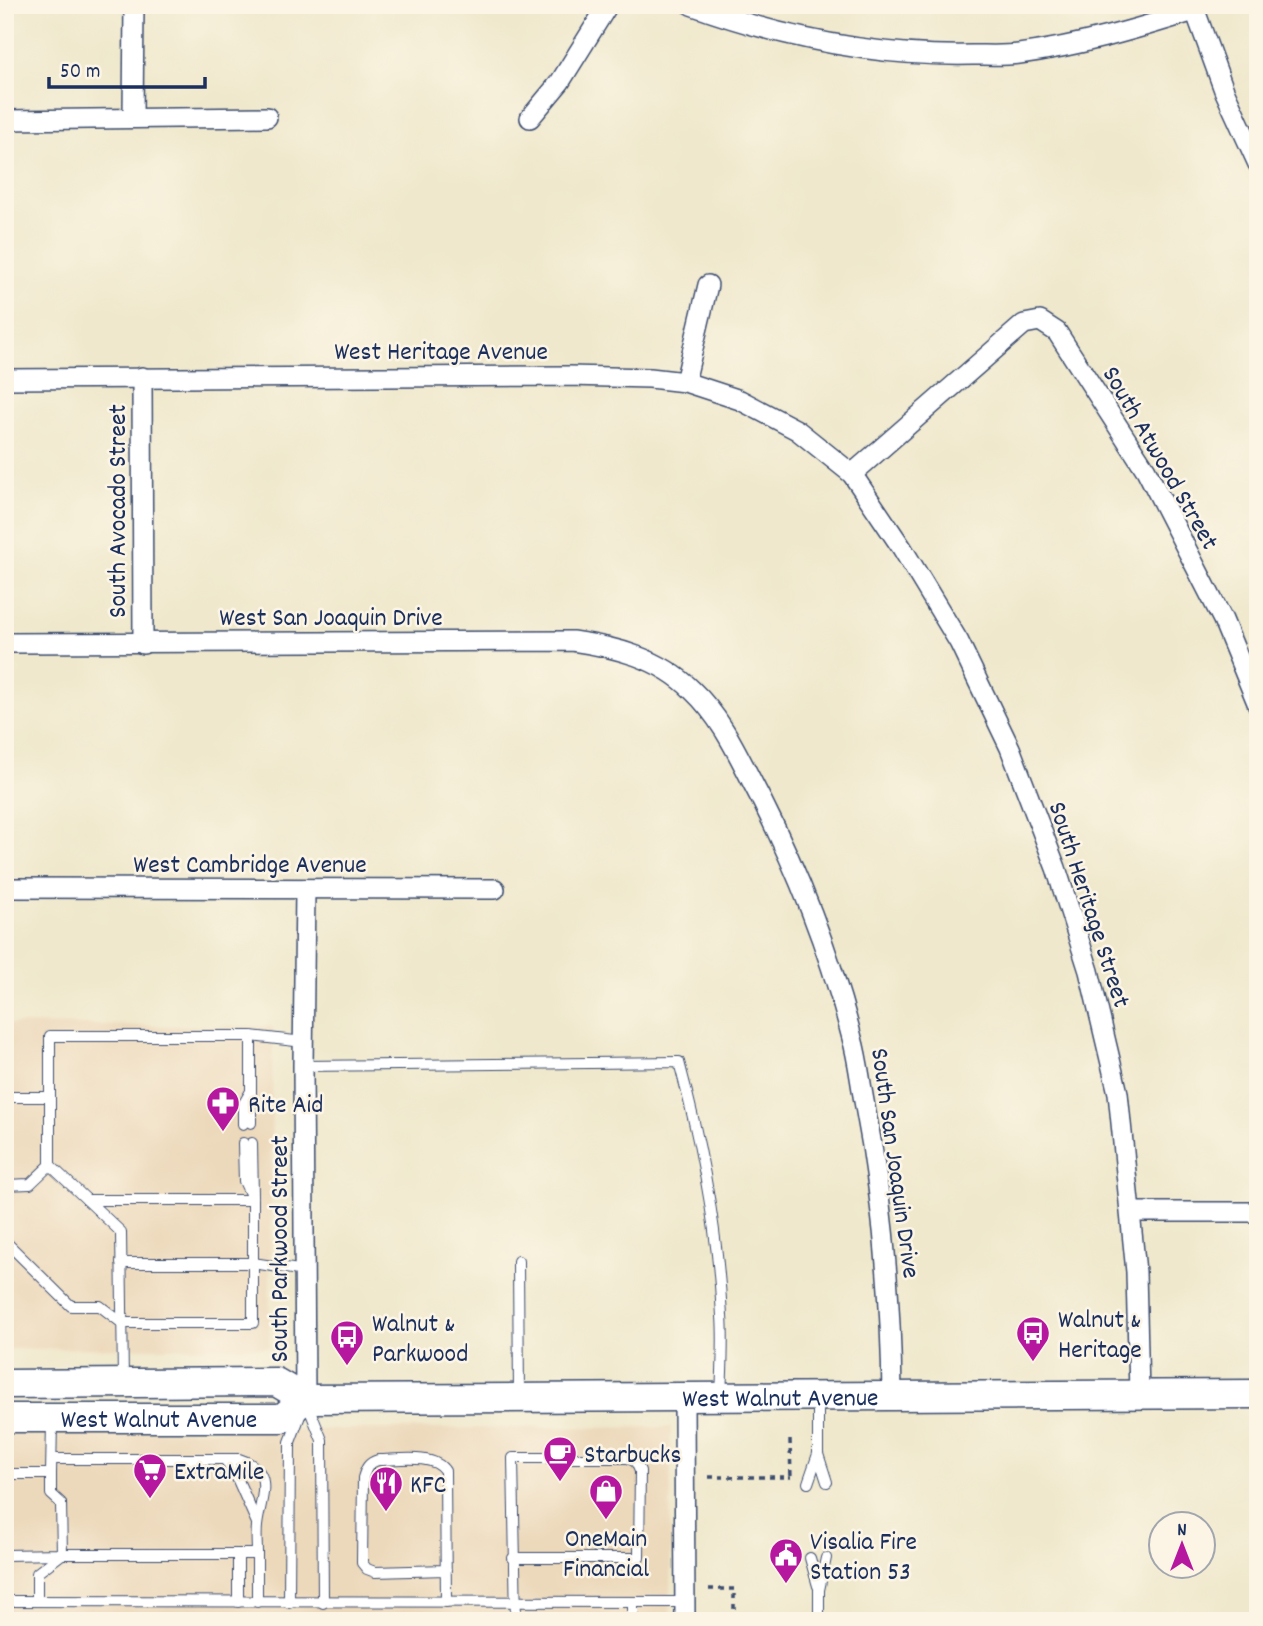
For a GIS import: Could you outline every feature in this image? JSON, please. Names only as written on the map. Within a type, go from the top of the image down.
[{"type":"main road","name":"West Walnut Avenue","points":[[5,1384],[276,1382],[305,1399],[1258,1394]]},
{"type":"main road","name":"West Walnut Avenue","points":[[5,1418],[282,1418],[305,1399]]},
{"type":"street","points":[[133,117],[134,5]]},
{"type":"street","points":[[530,118],[560,82],[608,5]]},
{"type":"street","points":[[691,5],[741,23],[834,46],[933,56],[1017,55],[1110,37],[1193,8],[1224,90],[1258,164]]},
{"type":"street","points":[[5,120],[267,117]]},
{"type":"street","points":[[685,382],[708,285]]},
{"type":"street","name":"South Atwood Street","points":[[852,474],[1024,324],[1040,321],[1057,332],[1146,470],[1223,620],[1258,705]]},
{"type":"street","name":"West Heritage Avenue","points":[[5,379],[569,376],[650,378],[685,382],[740,400],[797,430],[852,474]]},
{"type":"street","name":"South Avocado Street","points":[[142,377],[143,644]]},
{"type":"street","name":"South Heritage Street","points":[[852,474],[902,548],[959,642],[1010,748],[1056,868],[1089,971],[1118,1093],[1138,1304],[1139,1394]]},
{"type":"street","name":"West San Joaquin Drive","points":[[8,643],[572,641],[609,646],[652,662]]},
{"type":"street","name":"South San Joaquin Drive","points":[[652,662],[691,688],[721,722],[774,826],[818,928],[853,1039],[873,1148],[888,1279],[892,1396]]},
{"type":"street","name":"West Cambridge Avenue","points":[[5,888],[495,889]]},
{"type":"street","name":"South Parkwood Street","points":[[305,890],[305,1399]]},
{"type":"street","points":[[1131,1212],[1258,1212]]},
{"type":"street","points":[[684,1397],[685,1611]]},
{"type":"lane","points":[[5,1185],[30,1184],[50,1165],[50,1036],[251,1036],[304,1042]]},
{"type":"lane","points":[[247,1123],[251,1091],[251,1036]]},
{"type":"lane","points":[[303,1066],[679,1062],[703,1168],[715,1255],[722,1315],[721,1397]]},
{"type":"lane","points":[[5,1097],[50,1097]]},
{"type":"lane","points":[[5,1241],[71,1306],[100,1306],[122,1323],[253,1323],[253,1200],[244,1181],[248,1143]]},
{"type":"lane","points":[[50,1165],[121,1232],[123,1383]]},
{"type":"lane","points":[[87,1200],[253,1200]]},
{"type":"lane","points":[[518,1261],[519,1398]]},
{"type":"lane","points":[[121,1263],[253,1263],[304,1271]]},
{"type":"lane","points":[[818,1396],[818,1454],[827,1482]]},
{"type":"lane","points":[[289,1603],[290,1442],[305,1399]]},
{"type":"lane","points":[[305,1399],[322,1440],[323,1603]]},
{"type":"lane","points":[[52,1418],[51,1494],[61,1503],[62,1555]]},
{"type":"lane","points":[[808,1483],[818,1454]]},
{"type":"lane","points":[[513,1558],[639,1558],[640,1471],[636,1462],[628,1458],[513,1458],[513,1558],[516,1621]]},
{"type":"lane","points":[[52,1459],[239,1459],[250,1462],[258,1469],[262,1478],[263,1503],[257,1523],[257,1602]]},
{"type":"lane","points":[[224,1459],[233,1469],[257,1523]]},
{"type":"lane","points":[[446,1570],[375,1572],[367,1569],[360,1557],[363,1478],[365,1469],[371,1462],[431,1460],[441,1464],[445,1471],[446,1570],[446,1602]]},
{"type":"lane","points":[[5,1474],[51,1474]]},
{"type":"lane","points":[[5,1555],[257,1555]]},
{"type":"lane","points":[[37,1601],[37,1573],[62,1555]]},
{"type":"lane","points":[[238,1555],[238,1602]]},
{"type":"lane","points":[[810,1558],[819,1590]]},
{"type":"lane","points":[[819,1621],[819,1590],[826,1558]]},
{"type":"lane","points":[[5,1601],[633,1602],[685,1611]]},
{"type":"lane","points":[[633,1602],[633,1621]]},
{"type":"path","points":[[709,1477],[791,1479],[790,1440]]},
{"type":"path","points":[[709,1589],[734,1589],[734,1621]]},
{"type":"shaded area","points":[[5,1024],[273,1027],[269,1347],[5,1349]]},
{"type":"shaded area","points":[[671,1427],[670,1621],[5,1621],[5,1432]]},
{"type":"place","name":"Rite Aid","points":[[223,1133]]},
{"type":"place","name":"Walnut & Heritage","points":[[1033,1363]]},
{"type":"place","name":"Walnut & Parkwood","points":[[347,1367]]},
{"type":"place","name":"Starbucks","points":[[560,1483]]},
{"type":"place","name":"ExtraMile","points":[[150,1500]]},
{"type":"place","name":"KFC","points":[[386,1513]]},
{"type":"place","name":"OneMain Financial","points":[[606,1521]]},
{"type":"place","name":"Visalia Fire Station 53","points":[[786,1585]]}]
